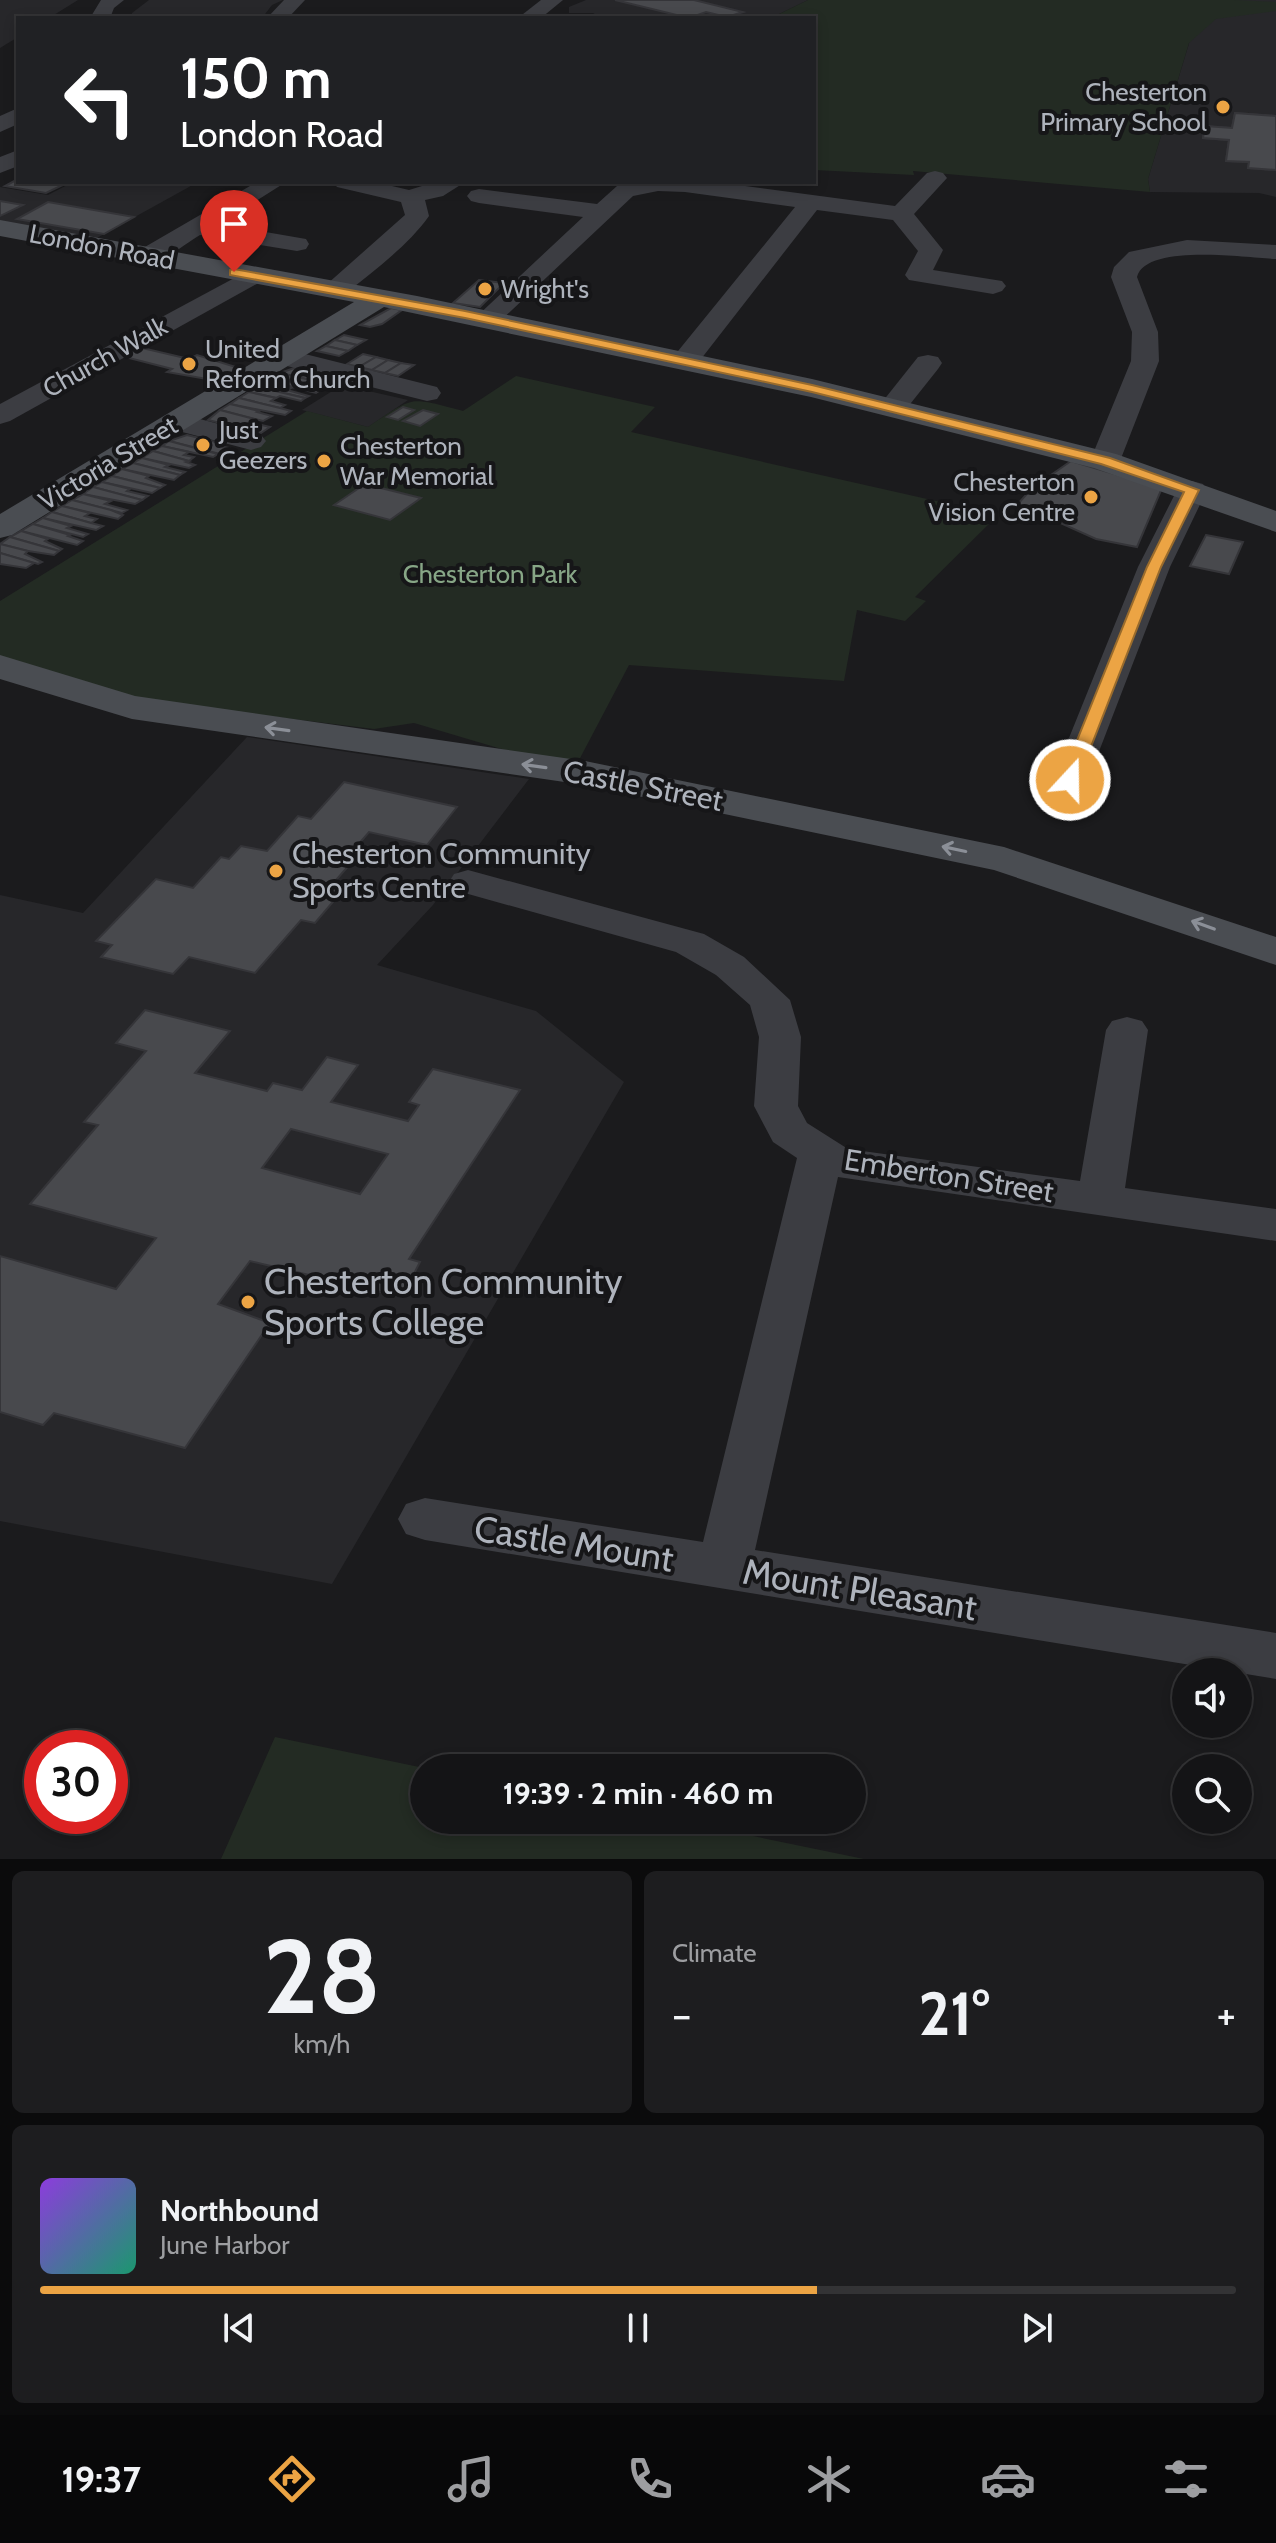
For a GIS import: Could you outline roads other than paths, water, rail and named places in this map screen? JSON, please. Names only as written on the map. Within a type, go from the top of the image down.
[{"type":"main road","name":"London Road","points":[[0,228],[487,319],[893,407],[1105,461],[1276,522]]},
{"type":"main road","name":"Victoria Street","points":[[6,519],[177,422],[380,298]]},
{"type":"main road","name":"Castle Street","points":[[0,666],[33,679],[132,707],[585,773],[1004,860],[1276,952]]},
{"type":"street","points":[[101,16],[106,5],[114,0]]},
{"type":"street","points":[[279,16],[295,0]]},
{"type":"street","points":[[531,16],[553,0]]},
{"type":"street","points":[[901,214],[935,178]]},
{"type":"street","points":[[147,256],[271,184]]},
{"type":"street","points":[[354,184],[409,197],[449,184]]},
{"type":"street","points":[[487,319],[625,191],[658,184],[901,214],[931,250],[918,275],[993,286]]},
{"type":"street","points":[[479,196],[603,212]]},
{"type":"street","points":[[335,290],[367,265],[417,216],[416,204],[409,197]]},
{"type":"street","points":[[684,362],[810,203]]},
{"type":"street","points":[[196,227],[297,244]]},
{"type":"street","points":[[1105,461],[1145,361],[1145,332],[1124,277],[1127,267],[1138,257],[1187,247],[1276,252]]},
{"type":"street","name":"Church Walk","points":[[0,415],[253,276]]},
{"type":"street","points":[[285,357],[427,393]]},
{"type":"street","points":[[893,407],[928,363]]},
{"type":"street","points":[[177,422],[251,441]]},
{"type":"street","points":[[1070,780],[1154,567],[1192,490]]},
{"type":"street","name":"Emberton Street","points":[[468,882],[690,943],[730,966],[769,1000],[780,1037],[776,1106],[789,1132],[837,1162],[1276,1225]]},
{"type":"street","points":[[1100,1198],[1127,1030]]},
{"type":"street","name":"Mount Pleasant","points":[[821,1152],[743,1495],[723,1567],[1276,1656]]},
{"type":"street","name":"Castle Mount","points":[[425,1519],[723,1567]]},
{"type":"place","name":"Chesterton Primary School","points":[[1223,107]]},
{"type":"place","name":"Wright's","points":[[485,289]]},
{"type":"place","name":"United Reform Church","points":[[189,364]]},
{"type":"place","name":"Just Geezers","points":[[203,445]]},
{"type":"place","name":"Chesterton War Memorial","points":[[324,461]]},
{"type":"place","name":"Chesterton Vision Centre","points":[[1091,497]]},
{"type":"place","name":"Chesterton Community Sports Centre","points":[[276,871]]},
{"type":"place","name":"Chesterton Community Sports College","points":[[248,1302]]},
{"type":"park label","name":"Chesterton Park","points":[[490,574]]}]
